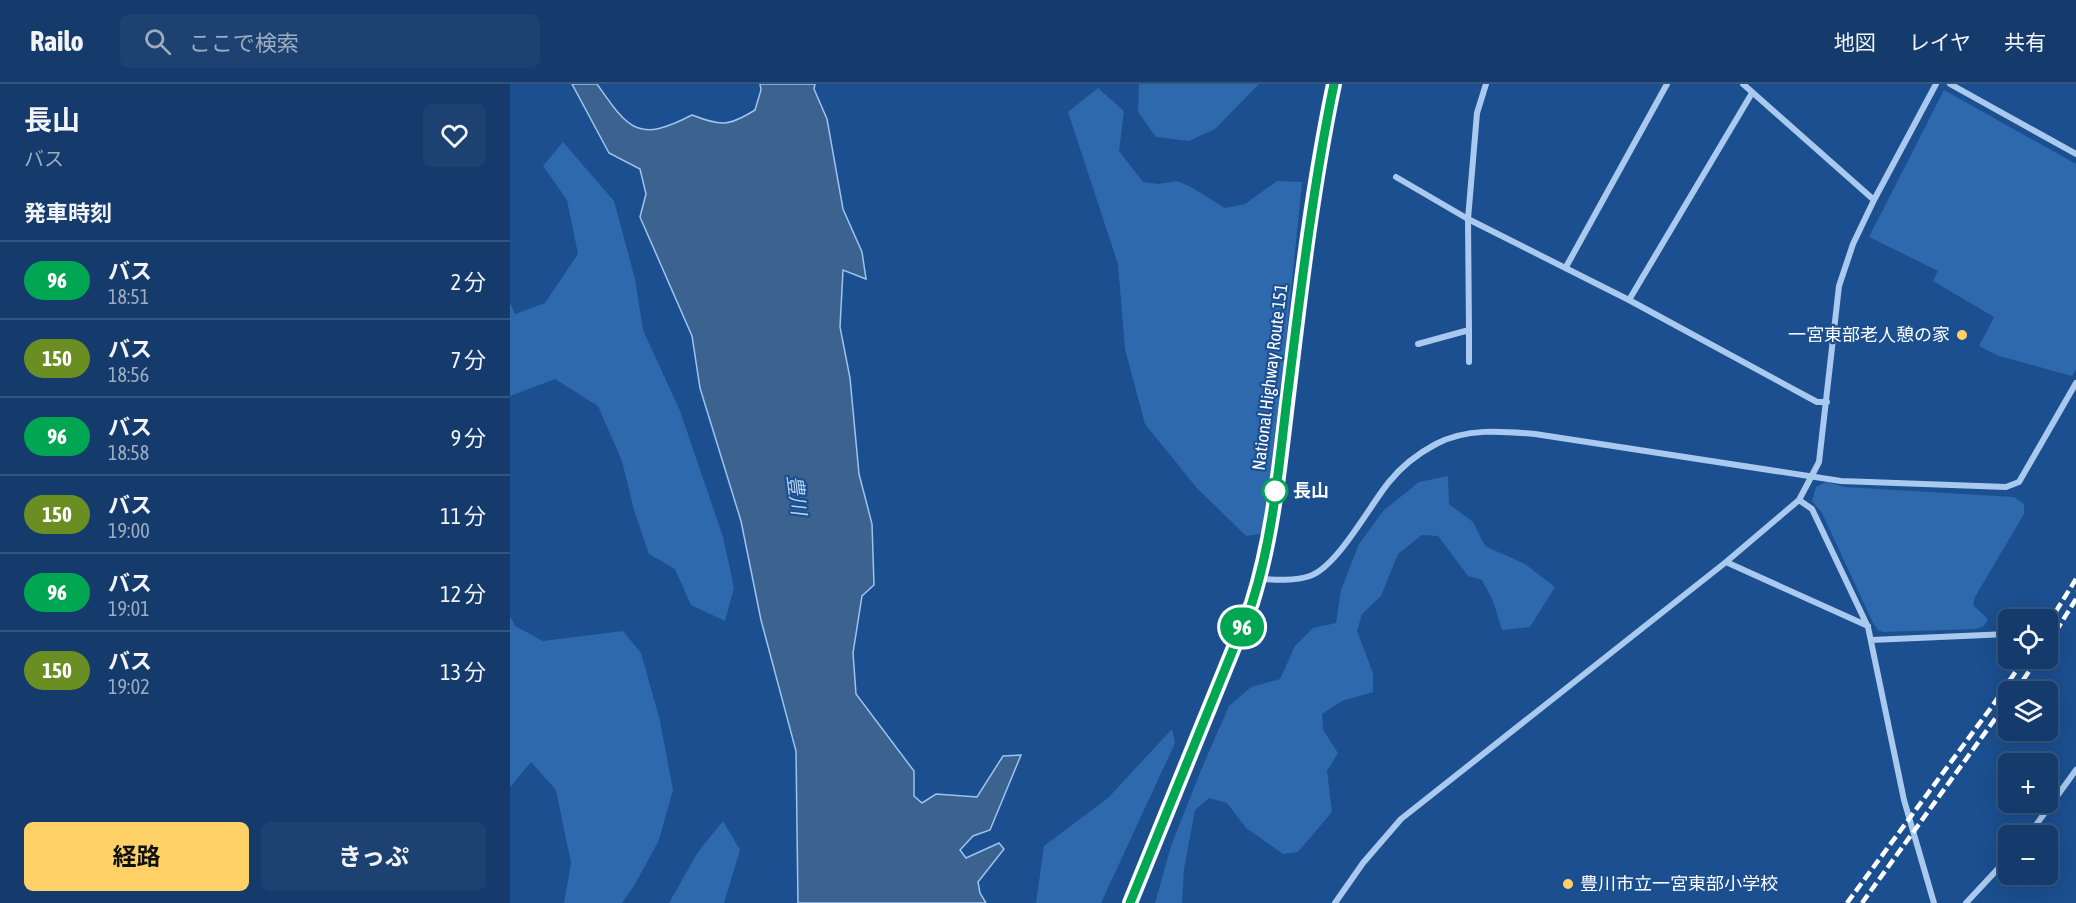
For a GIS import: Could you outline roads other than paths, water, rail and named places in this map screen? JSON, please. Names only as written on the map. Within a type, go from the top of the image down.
[{"type":"highway","name":"National Highway Route 151","points":[[1130,903],[1213,701],[1266,555],[1309,222],[1334,84]]},
{"type":"street","points":[[1469,362],[1468,219],[1477,112],[1486,84]]},
{"type":"street","points":[[1566,267],[1667,84]]},
{"type":"street","points":[[1743,84],[1874,200]]},
{"type":"street","points":[[1335,903],[1363,863],[1401,819],[1726,562],[1799,500],[1819,462],[1839,286],[1853,244],[1874,200],[1936,84]]},
{"type":"street","points":[[1950,84],[2076,154]]},
{"type":"street","points":[[1629,300],[1752,93]]},
{"type":"street","points":[[1396,177],[1468,219],[1629,300],[1817,402],[1827,402]]},
{"type":"street","points":[[1418,344],[1469,330]]},
{"type":"street","points":[[1259,578],[1278,581],[1299,578],[1310,576],[1323,568],[1342,548],[1391,479],[1408,463],[1436,444],[1460,435],[1495,431],[1535,434],[1841,481],[2006,487],[2019,482],[2076,383]]},
{"type":"street","points":[[1799,500],[1812,509],[1868,627],[1904,800],[1934,903]]},
{"type":"street","points":[[1726,562],[1868,627]]},
{"type":"street","points":[[1871,640],[1998,634]]},
{"type":"street","points":[[2036,825],[2076,770]]},
{"type":"street","points":[[1966,903],[1998,869]]},
{"type":"water","name":"豊川","points":[[572,84],[597,84],[627,121],[647,130],[674,124],[692,115],[718,123],[738,120],[755,110],[761,90],[760,84],[815,84],[814,89],[827,119],[843,209],[862,252],[866,279],[843,270],[840,327],[850,378],[859,474],[872,524],[874,585],[862,596],[853,653],[856,694],[914,771],[914,796],[922,803],[936,794],[977,797],[1003,756],[1021,755],[990,830],[973,836],[960,850],[966,858],[999,843],[1004,849],[978,882],[980,893],[986,903],[798,903],[796,751],[761,620],[741,521],[700,388],[692,336],[640,217],[646,194],[640,169],[609,153]]},
{"type":"railway","points":[[2057,609],[2076,579]]},
{"type":"railway","points":[[2058,628],[2076,599]]},
{"type":"railway","points":[[1847,903],[2018,669]]},
{"type":"railway","points":[[2022,681],[2031,669]]},
{"type":"railway","points":[[1862,903],[1998,715]]},
{"type":"place","name":"一宮東部老人憩の家","points":[[1962,335]]},
{"type":"place","name":"長山","points":[[1275,491]]},
{"type":"place","name":"豊川市立一宮東部小学校","points":[[1568,884]]}]
